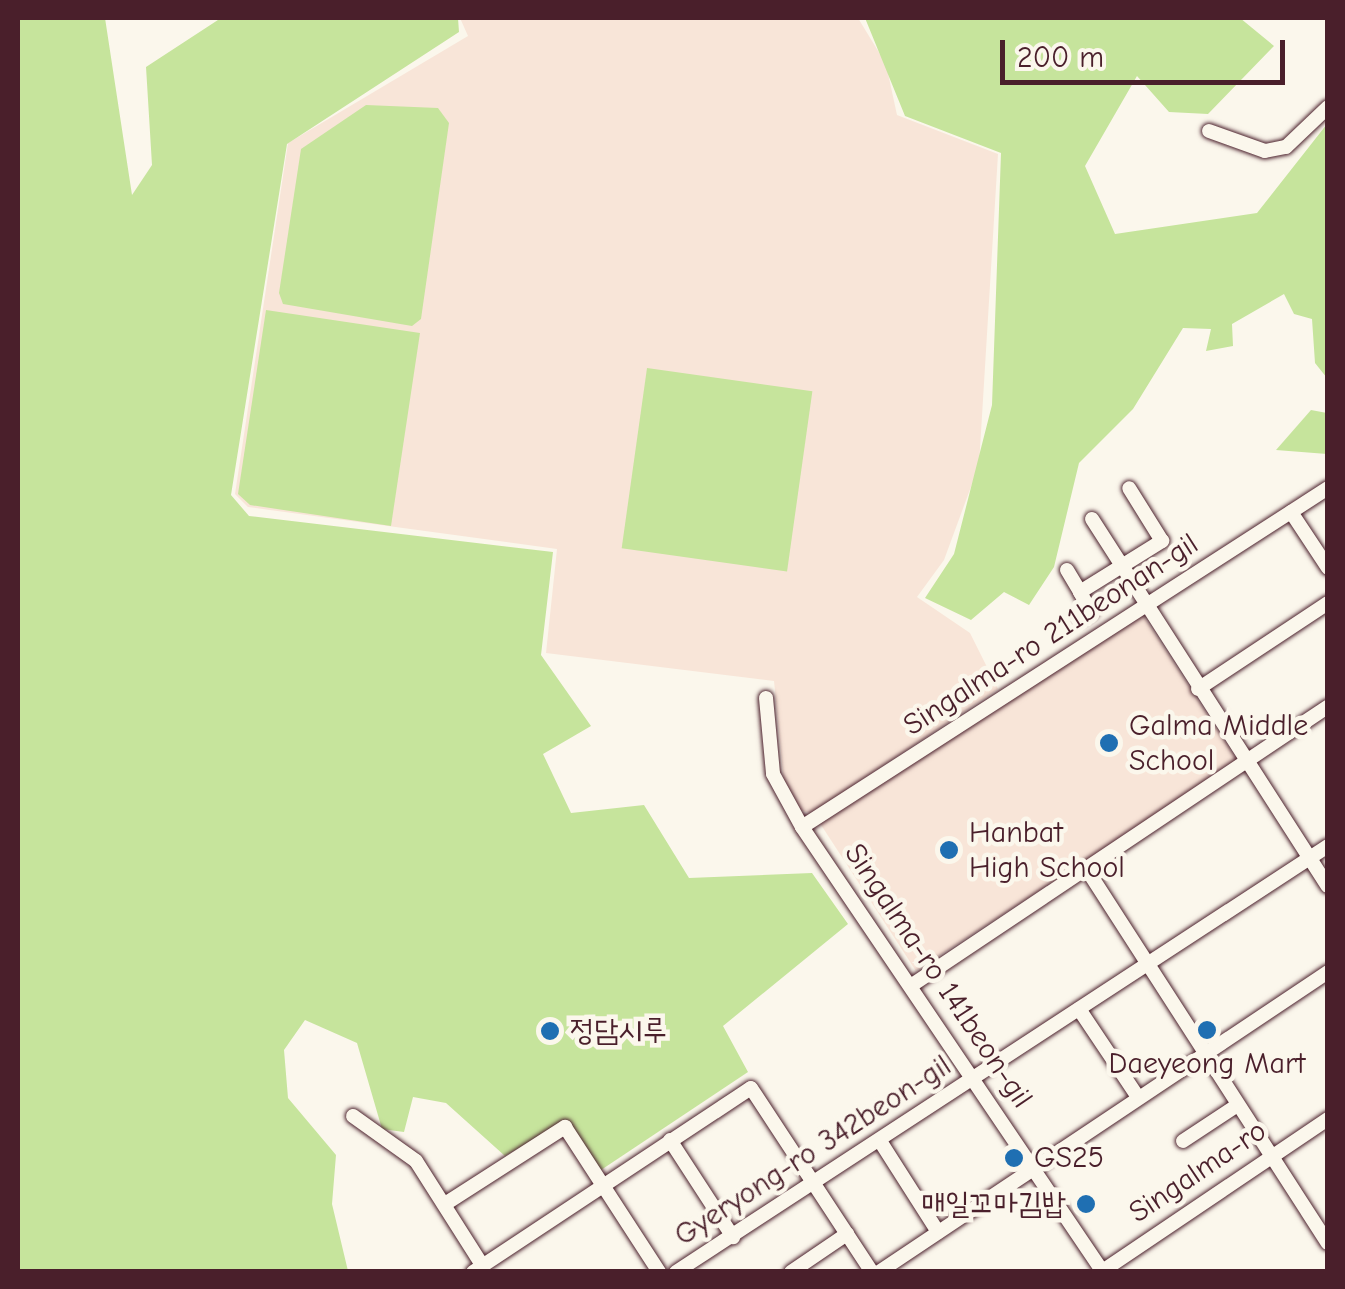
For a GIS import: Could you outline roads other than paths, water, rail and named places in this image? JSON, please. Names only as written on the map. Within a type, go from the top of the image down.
[{"type":"street","points":[[1210,131],[1265,151],[1286,147],[1328,107]]},
{"type":"street","points":[[1080,592],[1162,540],[1129,488]]},
{"type":"street","name":"Singalma-ro 211beonan-gil","points":[[802,827],[1328,488]]},
{"type":"street","points":[[1290,512],[1328,568]]},
{"type":"street","points":[[1092,519],[1144,607],[1328,886]]},
{"type":"street","points":[[1067,570],[1092,612],[1081,618]]},
{"type":"street","points":[[1198,690],[1328,603]]},
{"type":"street","name":"Singalma-ro 141beon-gil","points":[[766,698],[773,774],[802,827],[915,983],[1102,1271]]},
{"type":"street","points":[[915,983],[1328,706]]},
{"type":"street","name":"Gyeryong-ro 342beon-gil","points":[[676,1272],[1328,846]]},
{"type":"street","points":[[1086,868],[1236,1106],[1328,1243]]},
{"type":"street","points":[[353,1116],[416,1161],[446,1204],[478,1268],[752,1088],[875,1272],[1328,972]]},
{"type":"street","points":[[1079,1009],[1138,1098]]},
{"type":"street","points":[[1183,1141],[1236,1106]]},
{"type":"street","name":"Singalma-ro","points":[[1102,1271],[1328,1119]]},
{"type":"street","points":[[446,1204],[565,1127],[659,1272]]},
{"type":"street","points":[[670,1140],[733,1237]]},
{"type":"street","points":[[880,1141],[938,1232]]},
{"type":"street","points":[[791,1272],[848,1234]]},
{"type":"place","name":"Galma Middle School","points":[[1109,743]]},
{"type":"place","name":"Hanbat High School","points":[[949,850]]},
{"type":"place","name":"Daeyeong Mart","points":[[1207,1030]]},
{"type":"place","name":"정담시루","points":[[550,1031]]},
{"type":"place","name":"GS25","points":[[1014,1158]]},
{"type":"place","name":"매일꼬마김밥","points":[[1086,1204]]}]
